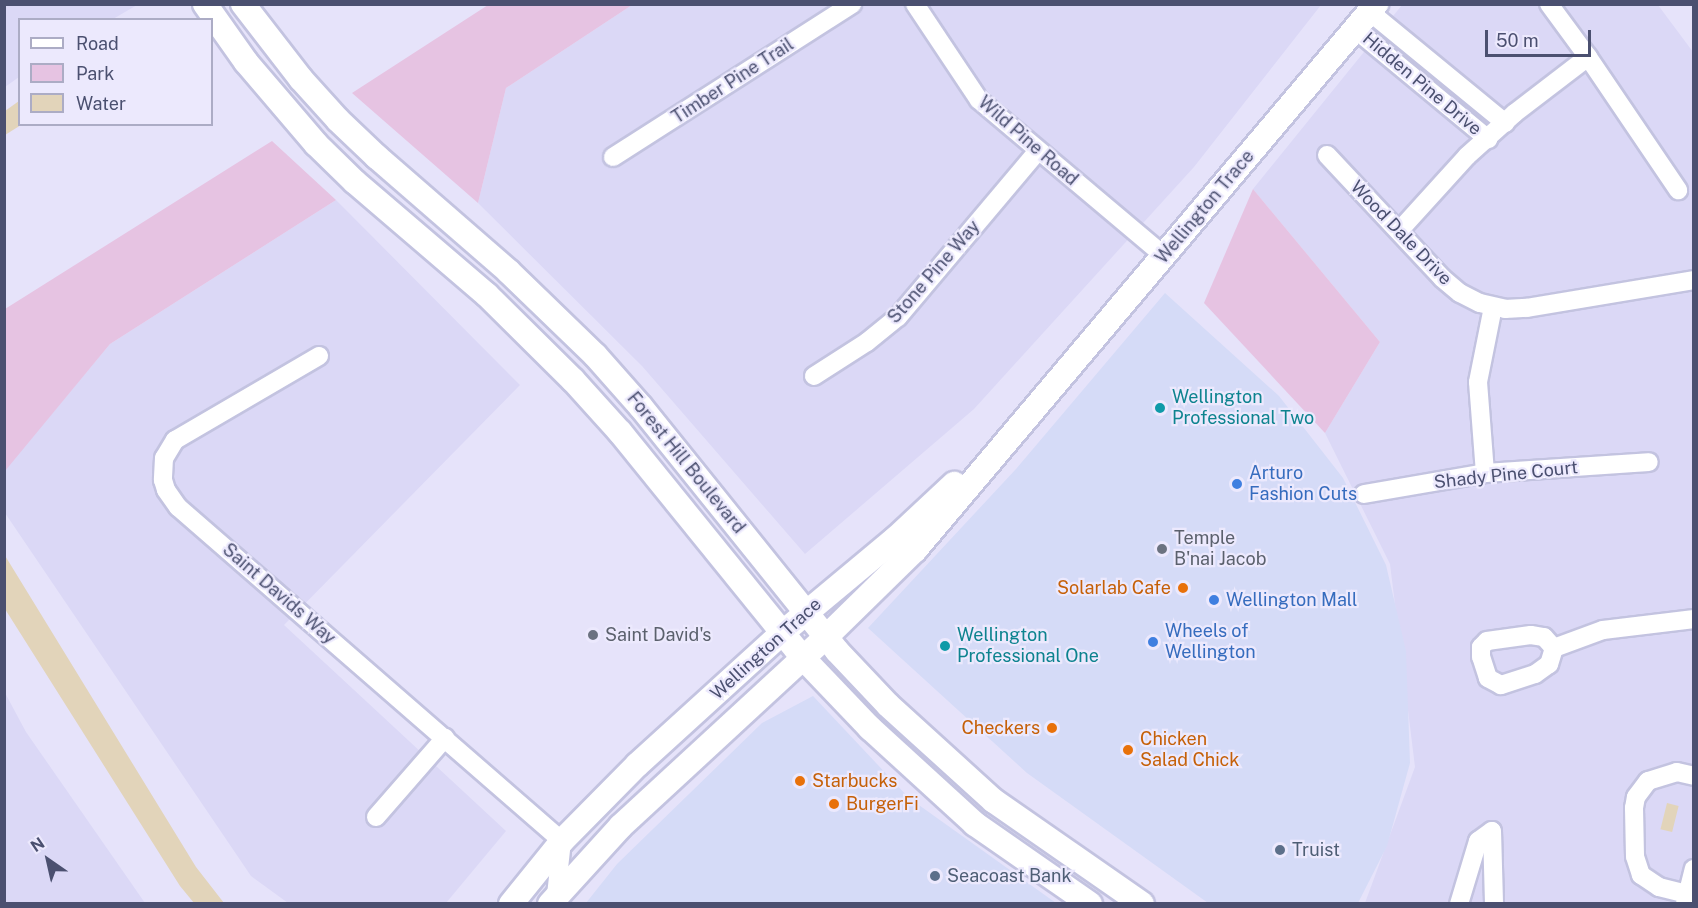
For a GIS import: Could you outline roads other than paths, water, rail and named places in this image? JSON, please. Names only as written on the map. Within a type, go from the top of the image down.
[{"type":"main road","name":"Forest Hill Boulevard","points":[[205,4],[246,62],[316,144],[517,324],[608,418],[803,658],[870,728],[975,824],[1090,903]]},
{"type":"main road","name":"Forest Hill Boulevard","points":[[243,4],[301,79],[338,120],[508,271],[595,355],[641,407],[825,638],[888,705],[994,801],[1142,903]]},
{"type":"main road","name":"Wellington Trace","points":[[553,899],[621,826],[825,638],[915,550],[1367,15]]},
{"type":"main road","points":[[595,355],[608,418]]},
{"type":"main road","name":"Wellington Trace","points":[[511,903],[562,841],[637,765],[782,633],[895,539],[1035,410]]},
{"type":"street","name":"Timber Pine Trail","points":[[613,157],[852,4]]},
{"type":"street","name":"Wild Pine Road","points":[[915,4],[979,100],[1164,256]]},
{"type":"street","points":[[1548,4],[1588,57],[1677,190]]},
{"type":"street","name":"Hidden Pine Drive","points":[[1367,15],[1505,123]]},
{"type":"street","name":"Hidden Pine Drive","points":[[1367,15],[1488,140]]},
{"type":"street","points":[[1399,231],[1467,156],[1588,57]]},
{"type":"street","name":"Stone Pine Way","points":[[814,376],[867,342],[898,317],[1038,151]]},
{"type":"street","name":"Wood Dale Drive","points":[[1328,155],[1451,286],[1470,298],[1493,307],[1527,308],[1694,280]]},
{"type":"street","points":[[1485,473],[1478,382],[1493,307]]},
{"type":"street","name":"Saint Davids Way","points":[[319,357],[175,440],[164,458],[163,480],[166,490],[178,507],[562,841]]},
{"type":"street","name":"Shady Pine Court","points":[[1364,494],[1485,473],[1649,462]]},
{"type":"street","points":[[1560,647],[1603,630],[1694,619]]},
{"type":"street","points":[[376,817],[445,738]]},
{"type":"street","points":[[1694,776],[1677,772],[1648,781],[1636,797],[1634,808],[1635,856],[1641,875],[1686,899],[1694,869]]},
{"type":"street","points":[[1459,903],[1478,841],[1492,831],[1494,903]]},
{"type":"street","points":[[553,899],[562,841]]},
{"type":"water","points":[[18,102],[19,126],[5,135],[5,111]]},
{"type":"water","points":[[4,554],[196,867],[224,903],[194,903],[180,886],[5,609]]},
{"type":"water","points":[[1667,803],[1679,806],[1672,832],[1660,829]]},
{"type":"place","name":"Wellington Professional Two","points":[[1160,408]]},
{"type":"place","name":"Arturo Fashion Cuts","points":[[1237,484]]},
{"type":"place","name":"Temple B'nai Jacob","points":[[1162,549]]},
{"type":"place","name":"Solarlab Cafe","points":[[1183,588]]},
{"type":"place","name":"Wellington Mall","points":[[1214,600]]},
{"type":"place","name":"Saint David's","points":[[593,635]]},
{"type":"place","name":"Wheels of Wellington","points":[[1153,642]]},
{"type":"place","name":"Wellington Professional One","points":[[945,646]]},
{"type":"place","name":"Checkers","points":[[1052,728]]},
{"type":"place","name":"Chicken Salad Chick","points":[[1128,750]]},
{"type":"place","name":"Starbucks","points":[[800,781]]},
{"type":"place","name":"BurgerFi","points":[[834,804]]},
{"type":"place","name":"Truist","points":[[1280,850]]},
{"type":"place","name":"Seacoast Bank","points":[[935,876]]}]
